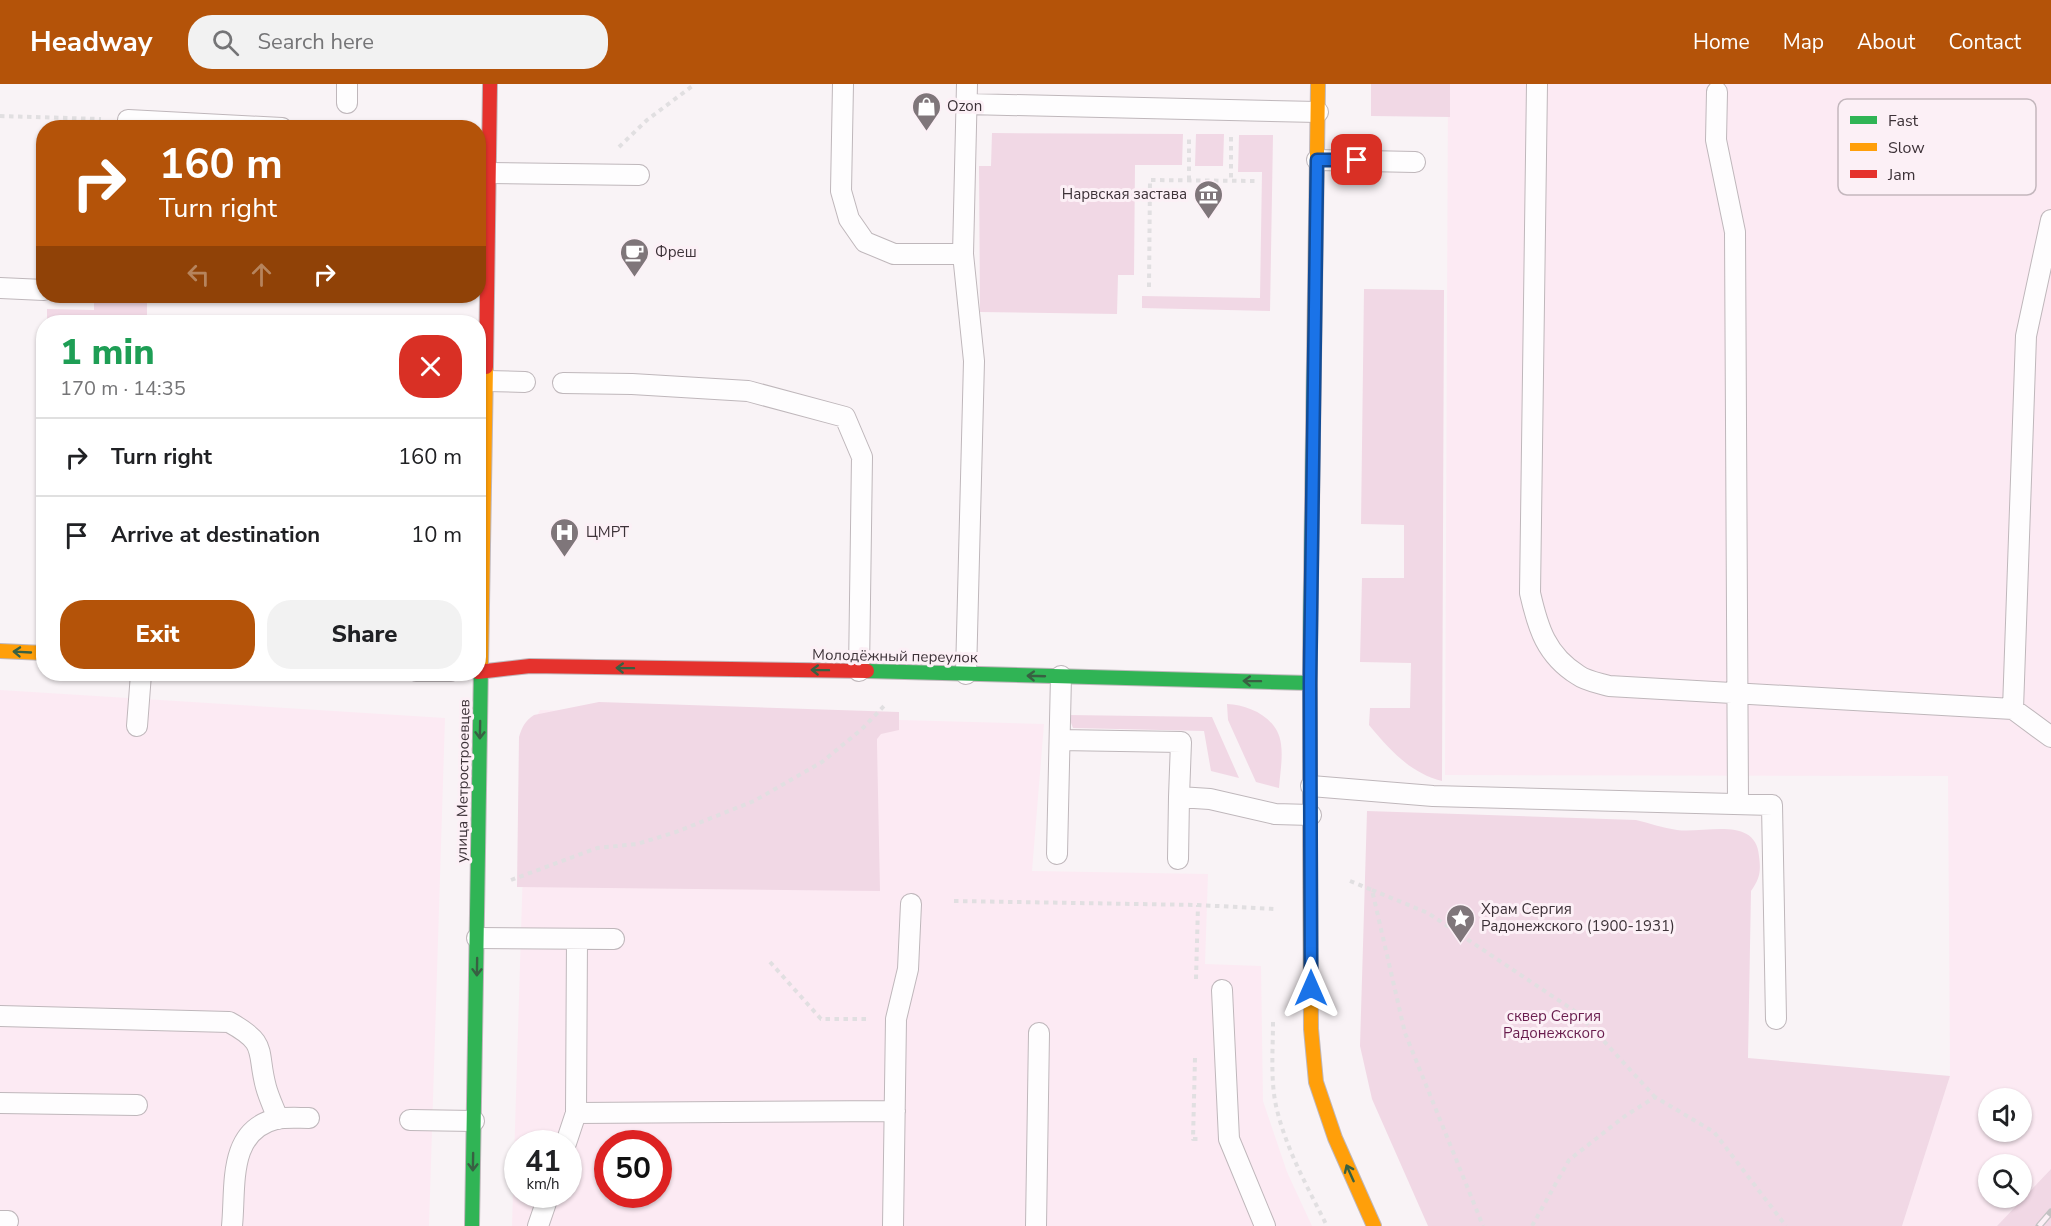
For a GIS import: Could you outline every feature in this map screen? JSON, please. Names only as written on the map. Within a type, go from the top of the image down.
[{"type":"street","name":"улица Метростроевцев","points":[[486,192],[490,84]]},
{"type":"street","points":[[1318,84],[1310,683],[1311,1029],[1316,1082],[1335,1138],[1374,1226]]},
{"type":"street","points":[[0,651],[36,653]]},
{"type":"street","name":"Молодёжный переулок","points":[[486,671],[530,666],[859,671],[1310,683]]},
{"type":"street","name":"улица Метростроевцев","points":[[472,1226],[480,681]]},
{"type":"lane","points":[[843,84],[841,191],[849,219],[860,235],[866,242],[894,254],[963,254]]},
{"type":"lane","points":[[966,674],[974,361],[963,254],[967,84]]},
{"type":"lane","points":[[1537,84],[1530,593],[1538,628],[1554,655],[1579,676],[1609,686],[2013,710],[2051,737]]},
{"type":"lane","points":[[1717,92],[1716,140],[1735,232],[1738,804]]},
{"type":"lane","points":[[967,104],[1318,112]]},
{"type":"lane","points":[[1317,160],[1414,162]]},
{"type":"lane","points":[[488,174],[639,175]]},
{"type":"lane","points":[[2013,710],[2026,336],[2051,220]]},
{"type":"lane","points":[[0,288],[36,290]]},
{"type":"lane","points":[[486,381],[525,382]]},
{"type":"lane","points":[[564,383],[632,384],[748,391],[845,417],[862,457],[859,671]]},
{"type":"lane","points":[[1057,854],[1061,676]]},
{"type":"lane","points":[[137,726],[140,681]]},
{"type":"lane","points":[[1060,740],[1181,742],[1178,859]]},
{"type":"lane","points":[[1311,786],[1433,796],[1772,805],[1776,1019]]},
{"type":"lane","points":[[1179,797],[1210,799],[1275,814],[1311,815]]},
{"type":"lane","points":[[893,1226],[896,1019],[908,969],[911,904]]},
{"type":"lane","points":[[477,938],[614,939]]},
{"type":"lane","points":[[570,1130],[576,1113],[577,939]]},
{"type":"lane","points":[[1222,990],[1229,1139],[1265,1226]]},
{"type":"lane","points":[[0,1016],[229,1022],[249,1032],[261,1050],[266,1086],[278,1119]]},
{"type":"lane","points":[[1036,1226],[1039,1033]]},
{"type":"lane","points":[[0,1103],[137,1105]]},
{"type":"lane","points":[[576,1113],[895,1111]]},
{"type":"lane","points":[[232,1226],[237,1162],[244,1140],[260,1125],[278,1119],[309,1118]]},
{"type":"lane","points":[[410,1120],[474,1121]]},
{"type":"lane","points":[[538,1226],[544,1208]]},
{"type":"path","points":[[591,174],[647,120],[695,84]]},
{"type":"path","points":[[0,116],[128,120]]},
{"type":"path","points":[[1189,128],[1189,180]]},
{"type":"path","points":[[1231,129],[1231,181]]},
{"type":"path","points":[[1149,287],[1150,180],[1255,181]]},
{"type":"path","points":[[508,881],[597,848],[637,844],[676,832],[754,801],[822,762],[862,729],[888,703]]},
{"type":"path","points":[[1350,881],[1428,913],[1579,1014],[1655,1097],[1714,1132],[1786,1226]]},
{"type":"path","points":[[1372,890],[1405,1033],[1483,1226]]},
{"type":"path","points":[[954,901],[1275,908]]},
{"type":"path","points":[[770,962],[821,1019],[896,1019]]},
{"type":"path","points":[[1532,1226],[1569,1160],[1625,1116],[1655,1097]]},
{"type":"shaded area","points":[[1448,84],[2051,84],[2051,1169],[2032,1189],[2032,1154],[1978,1154],[1978,1208],[2014,1208],[1997,1226],[1902,1226],[1950,1076],[1948,776],[1445,775]]},
{"type":"shaded area","points":[[0,690],[445,718],[429,1226],[0,1226]]},
{"type":"shaded area","points":[[540,710],[1044,724],[1032,871],[1208,874],[1205,964],[1261,966],[1263,1101],[1287,1172],[1312,1226],[512,1226],[513,1208],[582,1208],[582,1130],[515,1130],[527,737]]},
{"type":"green space","points":[[1371,84],[1450,84],[1450,117],[1371,116]]},
{"type":"green space","points":[[992,133],[1183,134],[1182,165],[1135,165],[1134,275],[1118,275],[1117,314],[980,312],[979,166],[991,166]]},
{"type":"green space","points":[[1196,134],[1224,134],[1223,166],[1195,166]]},
{"type":"green space","points":[[1239,135],[1273,135],[1270,311],[1142,308],[1142,296],[1260,298],[1262,172],[1238,172]]},
{"type":"green space","points":[[1364,289],[1444,290],[1442,781],[1410,766],[1393,752],[1369,725],[1370,708],[1410,708],[1411,663],[1360,662],[1362,578],[1404,578],[1404,525],[1361,524]]},
{"type":"green space","points":[[94,303],[147,303],[147,315],[47,315],[47,309],[94,310]]},
{"type":"green space","points":[[599,702],[899,712],[899,730],[881,734],[877,739],[880,891],[517,887],[519,737],[521,730],[534,715]]},
{"type":"green space","points":[[1227,704],[1253,710],[1269,720],[1275,727],[1282,749],[1279,788],[1256,782],[1228,720]]},
{"type":"green space","points":[[1068,715],[1212,717],[1239,778],[1211,771],[1204,731],[1073,728]]},
{"type":"green space","name":"сквер Сергия Радонежского","points":[[1367,811],[1636,820],[1677,830],[1727,829],[1749,835],[1756,843],[1760,866],[1758,878],[1751,891],[1748,1058],[1950,1076],[1902,1226],[1428,1226],[1372,1099],[1360,1046]]},
{"type":"green space","points":[[2051,1169],[2051,1226],[1997,1226],[2014,1208],[2032,1208],[2032,1189]]},
{"type":"railway","points":[[2039,1226],[2051,1212]]},
{"type":"traffic: fast","points":[[1310,653],[1314,361]]},
{"type":"traffic: fast","points":[[867,671],[1310,683]]},
{"type":"traffic: fast","points":[[472,1226],[481,681]]},
{"type":"traffic: slow","points":[[1314,361],[1318,84]]},
{"type":"traffic: slow","points":[[0,651],[36,653]]},
{"type":"traffic: slow","points":[[1310,844],[1311,1029],[1316,1082],[1335,1138],[1374,1226]]},
{"type":"traffic: jam","points":[[486,367],[490,84]]},
{"type":"traffic: jam","points":[[1310,653],[1310,844]]},
{"type":"traffic: jam","points":[[486,671],[530,666],[867,671]]},
{"type":"place","name":"Ozon","points":[[926,132]]},
{"type":"place","name":"Нарвская застава","points":[[1208,220]]},
{"type":"place","name":"Фреш","points":[[634,278]]},
{"type":"place","name":"ЦМРТ","points":[[565,558]]},
{"type":"place","name":"Храм Сергия Радонежского (1900-1931)","points":[[1460,944]]},
{"type":"route","points":[[1311,988],[1310,683],[1317,160],[1357,160]]}]
